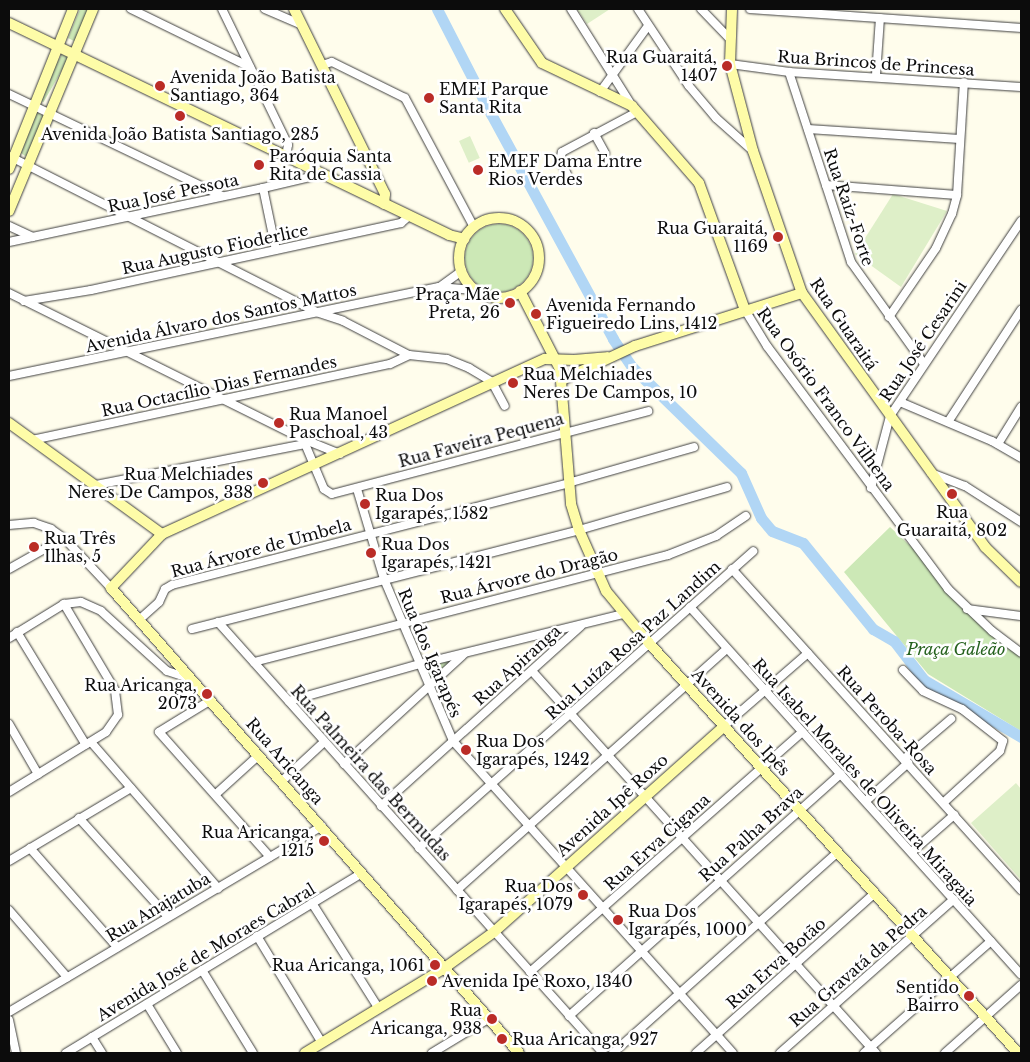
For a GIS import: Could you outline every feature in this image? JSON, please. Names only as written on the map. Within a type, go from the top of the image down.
[{"type":"street","points":[[9,169],[11,157],[34,106],[72,9]]},
{"type":"street","points":[[9,211],[48,113],[93,9]]},
{"type":"street","points":[[131,9],[250,67]]},
{"type":"street","points":[[222,9],[288,145],[286,156]]},
{"type":"street","points":[[265,9],[302,25]]},
{"type":"street","points":[[294,9],[385,194],[384,204]]},
{"type":"street","name":"Rua Osório Franco Vilhena","points":[[505,9],[542,63],[635,109],[704,193],[745,310],[757,333],[871,488],[967,609],[1021,653]]},
{"type":"street","points":[[567,174],[560,160],[562,152],[635,109],[571,9]]},
{"type":"street","points":[[638,9],[689,86],[716,118],[753,151]]},
{"type":"street","points":[[701,9],[730,39]]},
{"type":"street","name":"Rua Guaraitá","points":[[732,9],[730,64],[753,151],[802,293],[985,547],[1021,582]]},
{"type":"street","points":[[750,9],[1021,28]]},
{"type":"street","points":[[876,76],[880,18]]},
{"type":"street","points":[[9,23],[449,235],[465,239]]},
{"type":"street","points":[[600,92],[614,76],[648,26]]},
{"type":"street","points":[[322,65],[332,62],[403,96],[408,102],[474,228]]},
{"type":"street","name":"Rua Brincos de Princesa","points":[[730,64],[789,72],[876,76],[1021,87]]},
{"type":"street","name":"Rua Raiz-Forte","points":[[789,72],[851,262],[924,364]]},
{"type":"street","points":[[889,317],[944,233],[957,195],[964,82]]},
{"type":"street","points":[[9,94],[222,196]]},
{"type":"street","points":[[808,129],[960,139]]},
{"type":"street","points":[[594,133],[605,153]]},
{"type":"street","points":[[11,157],[316,312],[342,321],[409,355],[460,363],[492,382],[505,406]]},
{"type":"street","name":"Rua José Pessota","points":[[9,242],[310,177],[316,171]]},
{"type":"street","points":[[196,185],[200,202]]},
{"type":"street","points":[[826,185],[957,195]]},
{"type":"street","points":[[262,188],[276,250]]},
{"type":"street","points":[[104,223],[109,214],[109,207]]},
{"type":"street","points":[[151,228],[153,212]]},
{"type":"street","name":"Rua Augusto Fioderlice","points":[[24,301],[220,263],[401,223],[409,216]]},
{"type":"street","points":[[449,235],[460,252],[462,271],[476,290],[494,297],[520,292],[535,276],[539,265],[537,244],[532,234],[515,221],[504,218],[483,222],[474,228],[465,239],[460,252]]},
{"type":"street","name":"Rua José Cesarini","points":[[871,488],[890,416],[1021,221]]},
{"type":"street","points":[[9,226],[33,236]]},
{"type":"street","name":"Avenida Álvaro dos Santos Mattos","points":[[439,287],[462,271]]},
{"type":"street","name":"Avenida Álvaro dos Santos Mattos","points":[[9,376],[439,287],[476,290]]},
{"type":"street","name":"Avenida dos Ipês","points":[[520,292],[554,357],[561,375],[568,483],[579,530],[596,573],[624,614],[649,644],[1018,1053]]},
{"type":"street","points":[[9,293],[304,441],[340,454]]},
{"type":"street","points":[[561,375],[635,346],[802,293]]},
{"type":"street","points":[[948,422],[1021,310]]},
{"type":"street","name":"Rua Octacílio Dias Fernandes","points":[[32,440],[390,364],[409,355]]},
{"type":"street","points":[[111,588],[162,534],[340,454],[492,382],[554,357],[574,360],[609,356]]},
{"type":"street","points":[[561,375],[595,358]]},
{"type":"street","points":[[900,402],[998,444],[1021,458]]},
{"type":"street","points":[[998,444],[1021,407]]},
{"type":"street","name":"Rua Faveira Pequena","points":[[313,465],[324,489],[332,494],[357,489],[565,431],[648,412]]},
{"type":"street","points":[[9,422],[162,534]]},
{"type":"street","points":[[304,441],[313,465]]},
{"type":"street","points":[[96,485],[304,441]]},
{"type":"street","name":"Rua Árvore de Umbela","points":[[139,620],[159,602],[167,587],[568,483],[694,447]]},
{"type":"street","points":[[931,473],[965,486],[1021,522]]},
{"type":"street","points":[[192,629],[579,530],[727,487]]},
{"type":"street","name":"Rua dos Igarapés","points":[[357,489],[384,579],[428,686],[453,740],[640,952],[733,1053]]},
{"type":"street","name":"Rua Árvore do Dragão","points":[[254,662],[596,573],[692,546],[716,536],[746,516]]},
{"type":"street","name":"Rua Aricanga","points":[[9,525],[39,524],[64,538],[193,679],[322,826],[360,874],[519,1053]]},
{"type":"street","points":[[9,569],[64,538]]},
{"type":"street","name":"Rua Luíza Rosa Paz Landim","points":[[420,848],[752,551]]},
{"type":"street","name":"Rua Peroba-Rosa","points":[[732,569],[1021,890]]},
{"type":"street","points":[[9,638],[64,604],[81,602],[101,611],[158,664],[174,674],[193,679]]},
{"type":"street","points":[[9,792],[88,743],[114,723],[118,715],[119,699],[64,604]]},
{"type":"street","name":"Rua Isabel Morales de Oliveira Miragaia","points":[[690,607],[763,692],[913,851],[1021,974]]},
{"type":"street","points":[[967,609],[1021,616]]},
{"type":"street","points":[[992,631],[993,612]]},
{"type":"street","points":[[289,701],[420,664],[624,614]]},
{"type":"street","name":"Rua Palmeira das Bermudas","points":[[218,622],[603,1053]]},
{"type":"street","name":"Rua Apiranga","points":[[381,806],[583,625]]},
{"type":"street","points":[[17,632],[88,743],[131,788],[218,888]]},
{"type":"street","points":[[457,890],[727,650]]},
{"type":"street","points":[[344,764],[465,653]]},
{"type":"street","name":"Avenida Ipê Roxo","points":[[305,1053],[379,1010],[444,968],[494,932],[808,653]]},
{"type":"street","points":[[532,670],[607,756],[873,1050]]},
{"type":"street","points":[[903,670],[923,691],[962,709],[1001,738],[1002,747],[943,803]]},
{"type":"street","points":[[211,700],[159,732],[270,857]]},
{"type":"street","points":[[866,801],[950,718]]},
{"type":"street","points":[[9,724],[38,774]]},
{"type":"street","name":"Rua Erva Cigana","points":[[530,972],[802,732]]},
{"type":"street","points":[[282,780],[324,742]]},
{"type":"street","points":[[216,794],[259,755]]},
{"type":"street","name":"Rua Palha Brava","points":[[569,1016],[841,774]]},
{"type":"street","points":[[9,861],[131,788]]},
{"type":"street","points":[[913,851],[954,815]]},
{"type":"street","points":[[79,818],[168,917]]},
{"type":"street","name":"Rua Anajatuba","points":[[9,1012],[322,826]]},
{"type":"street","points":[[30,848],[117,947]]},
{"type":"street","points":[[613,1053],[838,852]]},
{"type":"street","name":"Avenida José de Moraes Cabral","points":[[66,1053],[360,874]]},
{"type":"street","name":"Rua Erva Botão","points":[[696,1053],[875,893]]},
{"type":"street","name":"Rua Gravatá da Pedra","points":[[780,1053],[954,899]]},
{"type":"street","points":[[312,903],[379,1010]]},
{"type":"street","points":[[9,910],[67,977]]},
{"type":"street","points":[[257,936],[322,1043]]},
{"type":"street","points":[[864,1053],[873,1050],[991,941]]},
{"type":"street","points":[[202,970],[252,1053]]},
{"type":"street","points":[[946,1053],[1021,985]]},
{"type":"street","points":[[147,1004],[177,1053]]},
{"type":"street","points":[[432,1053],[488,1019]]},
{"type":"street","points":[[9,1020],[16,1053]]},
{"type":"street","points":[[92,1037],[102,1053]]},
{"type":"green space","points":[[80,9],[89,9],[76,42],[68,38]]},
{"type":"green space","points":[[577,9],[610,9],[587,24]]},
{"type":"green space","points":[[62,54],[69,58],[43,102],[37,98]]},
{"type":"green space","points":[[37,112],[45,117],[28,158],[21,153]]},
{"type":"green space","points":[[470,136],[480,158],[469,163],[459,141]]},
{"type":"green space","points":[[893,194],[947,211],[901,287],[855,254]]},
{"type":"green space","points":[[499,224],[512,227],[523,234],[530,245],[533,258],[530,271],[523,282],[512,289],[499,292],[486,289],[475,282],[468,271],[465,258],[468,245],[475,234],[486,227]]},
{"type":"green space","name":"Praça Galeão","points":[[890,527],[919,554],[962,608],[1021,656],[1021,731],[928,674],[844,572]]},
{"type":"green space","points":[[470,652],[431,686],[422,664]]},
{"type":"green space","points":[[1016,783],[1021,789],[1021,880],[971,823]]},
{"type":"waterway","points":[[437,9],[491,114],[613,339],[632,367],[741,473],[761,518],[772,531],[803,543],[873,629],[894,641],[924,680],[1021,737]]},
{"type":"place","name":"Rua Guaraitá, 1407","points":[[727,66]]},
{"type":"place","name":"Avenida João Batista Santiago, 364","points":[[160,86]]},
{"type":"place","name":"EMEI Parque Santa Rita","points":[[429,98]]},
{"type":"place","name":"Avenida João Batista Santiago, 285","points":[[180,116]]},
{"type":"place","name":"Paróquia Santa Rita de Cassia","points":[[259,165]]},
{"type":"place","name":"EMEF Dama Entre Rios Verdes","points":[[478,170]]},
{"type":"place","name":"Rua Guaraitá, 1169","points":[[778,237]]},
{"type":"place","name":"Praça Mãe Preta, 26","points":[[510,303]]},
{"type":"place","name":"Avenida Fernando Figueiredo Lins, 1412","points":[[536,314]]},
{"type":"place","name":"Rua Melchiades Neres De Campos, 10","points":[[513,383]]},
{"type":"place","name":"Rua Manoel Paschoal, 43","points":[[279,423]]},
{"type":"place","name":"Rua Melchiades Neres De Campos, 338","points":[[263,483]]},
{"type":"place","name":"Rua Guaraitá, 802","points":[[952,494]]},
{"type":"place","name":"Rua Dos Igarapés, 1582","points":[[365,504]]},
{"type":"place","name":"Rua Três Ilhas, 5","points":[[34,547]]},
{"type":"place","name":"Rua Dos Igarapés, 1421","points":[[371,553]]},
{"type":"place","name":"Rua Aricanga, 2073","points":[[207,694]]},
{"type":"place","name":"Rua Dos Igarapés, 1242","points":[[466,750]]},
{"type":"place","name":"Rua Aricanga, 1215","points":[[324,841]]},
{"type":"place","name":"Rua Dos Igarapés, 1079","points":[[583,895]]},
{"type":"place","name":"Rua Dos Igarapés, 1000","points":[[618,920]]},
{"type":"place","name":"Rua Aricanga, 1061","points":[[435,965]]},
{"type":"place","name":"Avenida Ipê Roxo, 1340","points":[[432,981]]},
{"type":"place","name":"Sentido Bairro","points":[[969,996]]},
{"type":"place","name":"Rua Aricanga, 938","points":[[492,1019]]},
{"type":"place","name":"Rua Aricanga, 927","points":[[502,1039]]}]
